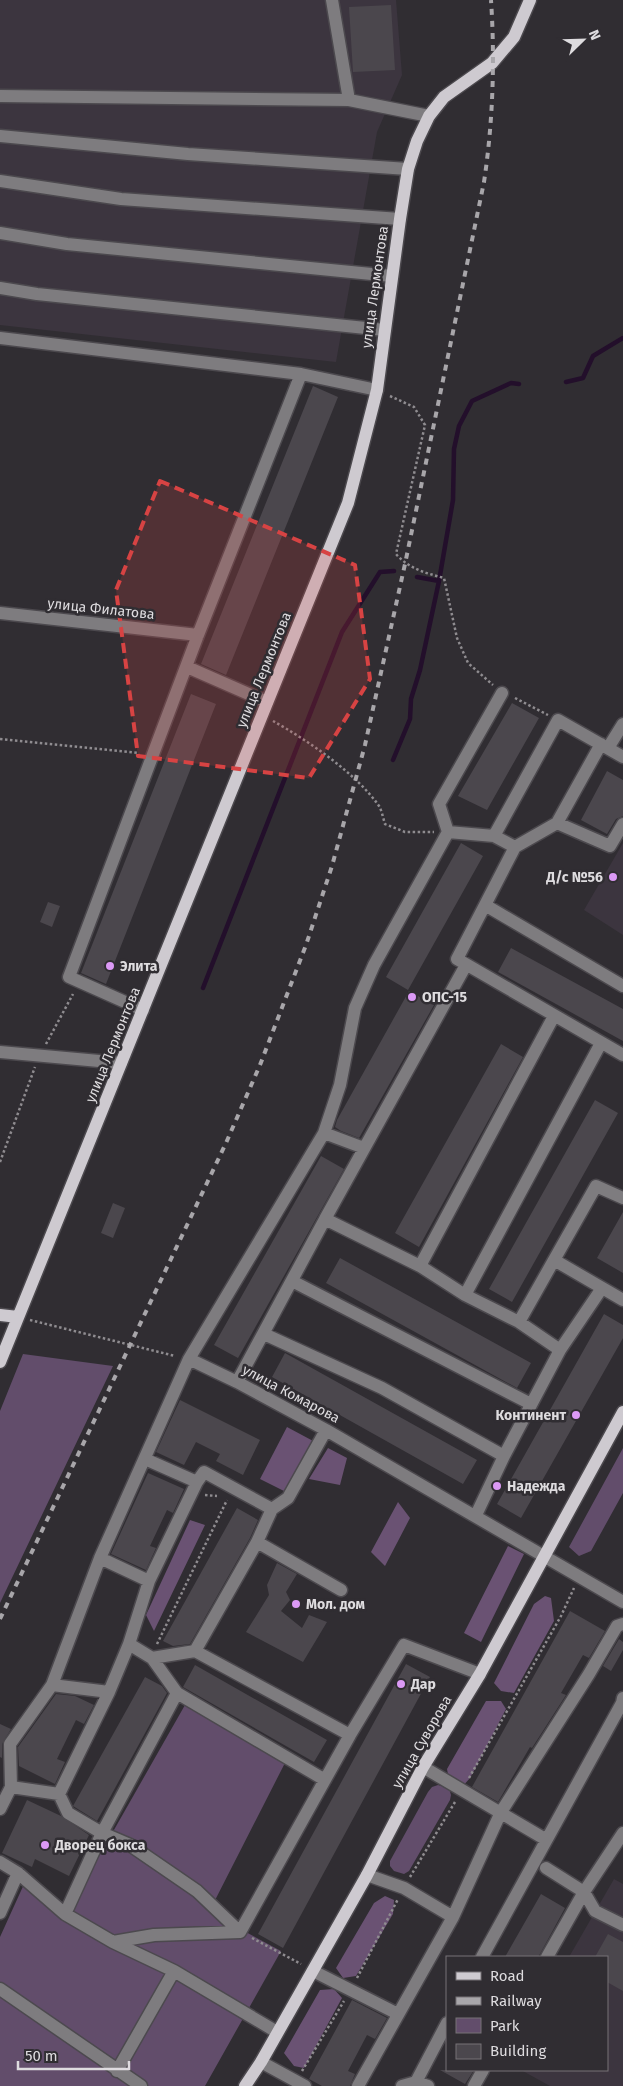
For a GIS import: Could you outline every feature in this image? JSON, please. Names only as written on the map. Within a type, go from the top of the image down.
[{"type":"main road","name":"улица Лермонтова","points":[[0,1362],[348,503],[377,390],[408,169],[417,141],[429,116],[444,97],[492,63],[514,36],[530,0]]},
{"type":"main road","points":[[0,1315],[18,1317]]},
{"type":"main road","name":"улица Суворова","points":[[245,2086],[261,2062],[368,1875],[423,1767],[480,1674],[623,1412]]},
{"type":"street","points":[[332,0],[349,100]]},
{"type":"street","points":[[0,96],[349,100],[429,116]]},
{"type":"street","points":[[0,136],[188,154],[408,169]]},
{"type":"street","points":[[0,181],[121,199],[400,219]]},
{"type":"street","points":[[0,233],[67,244],[392,276]]},
{"type":"street","points":[[0,288],[37,294],[385,330]]},
{"type":"street","points":[[0,338],[302,374],[377,390]]},
{"type":"street","points":[[143,1010],[69,977],[198,635],[302,374]]},
{"type":"street","name":"улица Филатова","points":[[0,613],[198,635]]},
{"type":"street","points":[[187,667],[267,702]]},
{"type":"street","points":[[0,1809],[11,1787],[10,1744],[52,1685],[100,1558],[189,1359],[324,1133],[340,1085],[355,1008],[374,965],[448,832],[439,804],[502,693]]},
{"type":"street","points":[[494,836],[558,720],[623,757]]},
{"type":"street","points":[[623,724],[605,746],[557,823],[515,847],[457,959],[623,1055]]},
{"type":"street","points":[[557,823],[610,846],[623,824]]},
{"type":"street","points":[[448,832],[494,836],[515,847]]},
{"type":"street","points":[[485,905],[623,986]]},
{"type":"street","points":[[237,1382],[466,965]]},
{"type":"street","points":[[420,1266],[554,1016]]},
{"type":"street","points":[[465,1295],[601,1043]]},
{"type":"street","points":[[0,1052],[121,1064]]},
{"type":"street","points":[[324,1133],[364,1148]]},
{"type":"street","points":[[519,1322],[596,1186],[622,1197]]},
{"type":"street","points":[[325,1219],[420,1266],[465,1295],[519,1322],[560,1350]]},
{"type":"street","points":[[554,1260],[623,1300]]},
{"type":"street","points":[[292,1281],[531,1404]]},
{"type":"street","points":[[476,1515],[504,1456],[560,1350],[602,1288]]},
{"type":"street","points":[[264,1334],[382,1388],[504,1456]]},
{"type":"street","name":"улица Комарова","points":[[189,1359],[237,1382],[326,1430],[476,1515],[623,1602]]},
{"type":"street","points":[[195,1651],[256,1542],[272,1509],[288,1498],[326,1430]]},
{"type":"street","points":[[145,1459],[197,1482]]},
{"type":"street","points":[[59,1794],[109,1692],[129,1644],[149,1581],[197,1482],[204,1472],[272,1509]]},
{"type":"street","points":[[256,1542],[342,1590]]},
{"type":"street","points":[[100,1558],[149,1581]]},
{"type":"street","points":[[358,2086],[453,1917],[501,1812],[621,1626]]},
{"type":"street","points":[[129,1644],[152,1658],[177,1693],[325,1780]]},
{"type":"street","points":[[240,1932],[350,1735],[404,1645],[480,1674]]},
{"type":"street","points":[[152,1658],[195,1651],[350,1735]]},
{"type":"street","points":[[52,1685],[109,1692]]},
{"type":"street","points":[[65,1914],[102,1833],[177,1693]]},
{"type":"street","points":[[483,1956],[622,1703],[623,1698]]},
{"type":"street","points":[[423,1767],[545,1840]]},
{"type":"street","points":[[11,1787],[59,1794]]},
{"type":"street","points":[[59,1794],[68,1813],[102,1833],[130,1845],[198,1891],[240,1932]]},
{"type":"street","points":[[549,1956],[584,1892],[623,1833]]},
{"type":"street","points":[[0,1862],[18,1872],[65,1914],[113,1942],[174,1971],[277,2032]]},
{"type":"street","points":[[546,1868],[584,1892],[596,1911],[623,1925]]},
{"type":"street","points":[[0,1913],[18,1872]]},
{"type":"street","points":[[368,1875],[404,1888],[453,1917]]},
{"type":"street","points":[[113,1942],[154,1935],[240,1932]]},
{"type":"street","points":[[314,1970],[398,2014]]},
{"type":"street","points":[[118,2070],[174,1971]]},
{"type":"street","points":[[0,1989],[141,2086]]},
{"type":"street","points":[[402,2086],[422,2084],[446,2025]]},
{"type":"street","points":[[261,2062],[296,2083]]},
{"type":"street","points":[[474,2086],[482,2071]]},
{"type":"path","points":[[377,390],[414,407],[425,425],[396,554],[405,564],[444,578],[457,638],[468,663],[502,693],[558,720]]},
{"type":"path","points":[[287,729],[356,780],[380,808],[385,824],[405,832],[448,832]]},
{"type":"path","points":[[0,739],[153,755]]},
{"type":"path","points":[[18,1317],[189,1359]]},
{"type":"path","points":[[152,1658],[157,1642],[228,1497],[205,1495],[189,1498]]},
{"type":"path","points":[[296,2083],[351,1990],[404,1888],[462,1790],[560,1616],[580,1576]]},
{"type":"path","points":[[240,1932],[314,1970]]},
{"type":"highlighted area","points":[[160,481],[355,565],[370,679],[309,778],[138,756],[116,590]]},
{"type":"shaded area","points":[[0,0],[396,0],[402,75],[377,132],[336,362],[0,325]]},
{"type":"shaded area","name":"Д/с №56","points":[[623,843],[623,935],[584,910]]},
{"type":"shaded area","points":[[287,1427],[315,1442],[288,1493],[260,1479]]},
{"type":"shaded area","points":[[328,1448],[347,1458],[340,1485],[309,1479]]},
{"type":"shaded area","points":[[398,1502],[410,1518],[385,1566],[371,1552]]},
{"type":"shaded area","points":[[190,1520],[205,1525],[154,1631],[146,1615]]},
{"type":"shaded area","points":[[508,1546],[524,1554],[481,1642],[464,1633]]},
{"type":"shaded area","points":[[545,1596],[551,1598],[554,1621],[514,1693],[501,1691],[494,1683],[534,1604]]},
{"type":"shaded area","points":[[486,1701],[501,1701],[506,1709],[470,1778],[462,1787],[449,1780],[447,1769]]},
{"type":"shaded area","points":[[614,1879],[623,1884],[623,2086],[550,2086],[523,2071],[608,2071],[608,1956],[570,1956]]},
{"type":"shaded area","points":[[385,1896],[394,1900],[393,1914],[356,1976],[343,1978],[336,1968],[374,1903]]},
{"type":"shaded area","points":[[334,1989],[342,1998],[304,2068],[294,2066],[284,2053],[320,1990]]},
{"type":"green space","points":[[23,1354],[113,1366],[0,1603],[0,1411]]},
{"type":"green space","points":[[623,1448],[623,1493],[591,1551],[579,1556],[569,1547]]},
{"type":"green space","points":[[185,1705],[287,1759],[209,1912],[281,1951],[205,2086],[0,2086],[0,1937],[25,1882],[69,1909]]},
{"type":"green space","points":[[438,1785],[449,1788],[450,1800],[409,1871],[404,1874],[394,1871],[390,1866],[390,1861],[428,1792],[432,1787]]},
{"type":"building","points":[[391,5],[395,70],[353,72],[349,7]]},
{"type":"building","points":[[313,386],[338,397],[226,675],[201,664]]},
{"type":"building","points":[[191,694],[216,704],[106,984],[81,973]]},
{"type":"building","points":[[512,703],[539,718],[487,810],[458,796]]},
{"type":"building","points":[[607,771],[623,780],[623,816],[616,819],[607,834],[581,820]]},
{"type":"building","points":[[461,843],[483,856],[408,990],[386,977]]},
{"type":"building","points":[[48,902],[60,906],[52,927],[40,922]]},
{"type":"building","points":[[511,948],[623,1009],[623,1041],[498,972]]},
{"type":"building","points":[[409,991],[434,1005],[359,1138],[341,1131],[335,1127],[337,1120]]},
{"type":"building","points":[[501,1044],[523,1057],[419,1247],[395,1233]]},
{"type":"building","points":[[595,1100],[618,1113],[512,1302],[489,1289]]},
{"type":"building","points":[[321,1156],[344,1169],[238,1358],[214,1345]]},
{"type":"building","points":[[113,1203],[125,1208],[113,1238],[101,1233]]},
{"type":"building","points":[[623,1212],[623,1273],[597,1258]]},
{"type":"building","points":[[340,1258],[531,1363],[517,1388],[326,1283]]},
{"type":"building","points":[[604,1314],[623,1325],[623,1338],[521,1518],[497,1504]]},
{"type":"building","points":[[285,1353],[477,1460],[463,1484],[272,1377]]},
{"type":"building","points":[[180,1400],[260,1440],[243,1475],[216,1461],[220,1454],[196,1442],[184,1465],[156,1452]]},
{"type":"building","points":[[148,1473],[184,1489],[173,1513],[167,1510],[150,1546],[156,1548],[146,1570],[111,1554]]},
{"type":"building","points":[[237,1508],[258,1520],[250,1538],[190,1644],[173,1646],[163,1641]]},
{"type":"building","points":[[277,1563],[297,1574],[286,1592],[290,1600],[281,1611],[302,1628],[309,1615],[327,1622],[303,1662],[246,1632],[269,1595],[267,1585]]},
{"type":"building","points":[[570,1611],[605,1631],[589,1658],[583,1655],[561,1693],[566,1695],[532,1748],[530,1747],[498,1802],[472,1787]]},
{"type":"building","points":[[619,1639],[623,1642],[623,1650],[611,1671],[603,1666]]},
{"type":"building","points":[[406,1664],[430,1677],[283,1948],[258,1934]]},
{"type":"building","points":[[195,1665],[327,1740],[314,1762],[183,1687]]},
{"type":"building","points":[[145,1677],[162,1686],[167,1693],[97,1821],[73,1806]]},
{"type":"building","points":[[56,1694],[75,1696],[94,1705],[84,1724],[76,1720],[57,1759],[65,1762],[55,1784],[19,1766],[18,1747]]},
{"type":"building","points":[[0,1724],[11,1729],[2,1744],[2,1758],[0,1757]]},
{"type":"building","name":"Дворец бокса","points":[[27,1800],[61,1816],[89,1835],[69,1876],[35,1859],[32,1867],[2,1853]]},
{"type":"building","points":[[541,1894],[565,1908],[539,1956],[506,1956]]},
{"type":"building","points":[[608,1934],[623,1942],[623,1991],[608,1983],[608,1956],[596,1956]]},
{"type":"building","points":[[352,2000],[387,2018],[375,2039],[367,2035],[348,2071],[355,2074],[350,2086],[322,2086],[309,2079]]},
{"type":"building","points":[[440,2070],[473,2071],[465,2084]]},
{"type":"waterway","points":[[566,382],[583,378],[593,356],[623,338]]},
{"type":"waterway","points":[[393,760],[410,719],[411,699],[420,670],[439,581],[453,500],[454,449],[459,426],[472,401],[511,383],[519,384]]},
{"type":"waterway","points":[[203,988],[342,632],[380,572],[394,571]]},
{"type":"waterway","points":[[417,577],[439,581]]},
{"type":"railway","points":[[0,1619],[226,1143],[260,1065],[306,945],[332,866],[365,745],[405,564],[484,182],[492,91],[493,45],[491,0]]},
{"type":"place","name":"Д/с №56","points":[[613,877]]},
{"type":"place","name":"Элита","points":[[110,966]]},
{"type":"place","name":"ОПС-15","points":[[412,997]]},
{"type":"place","name":"Континент","points":[[576,1415]]},
{"type":"place","name":"Надежда","points":[[497,1486]]},
{"type":"place","name":"Мол. дом","points":[[296,1604]]},
{"type":"place","name":"Дар","points":[[401,1684]]},
{"type":"place","name":"Дворец бокса","points":[[45,1845]]}]
